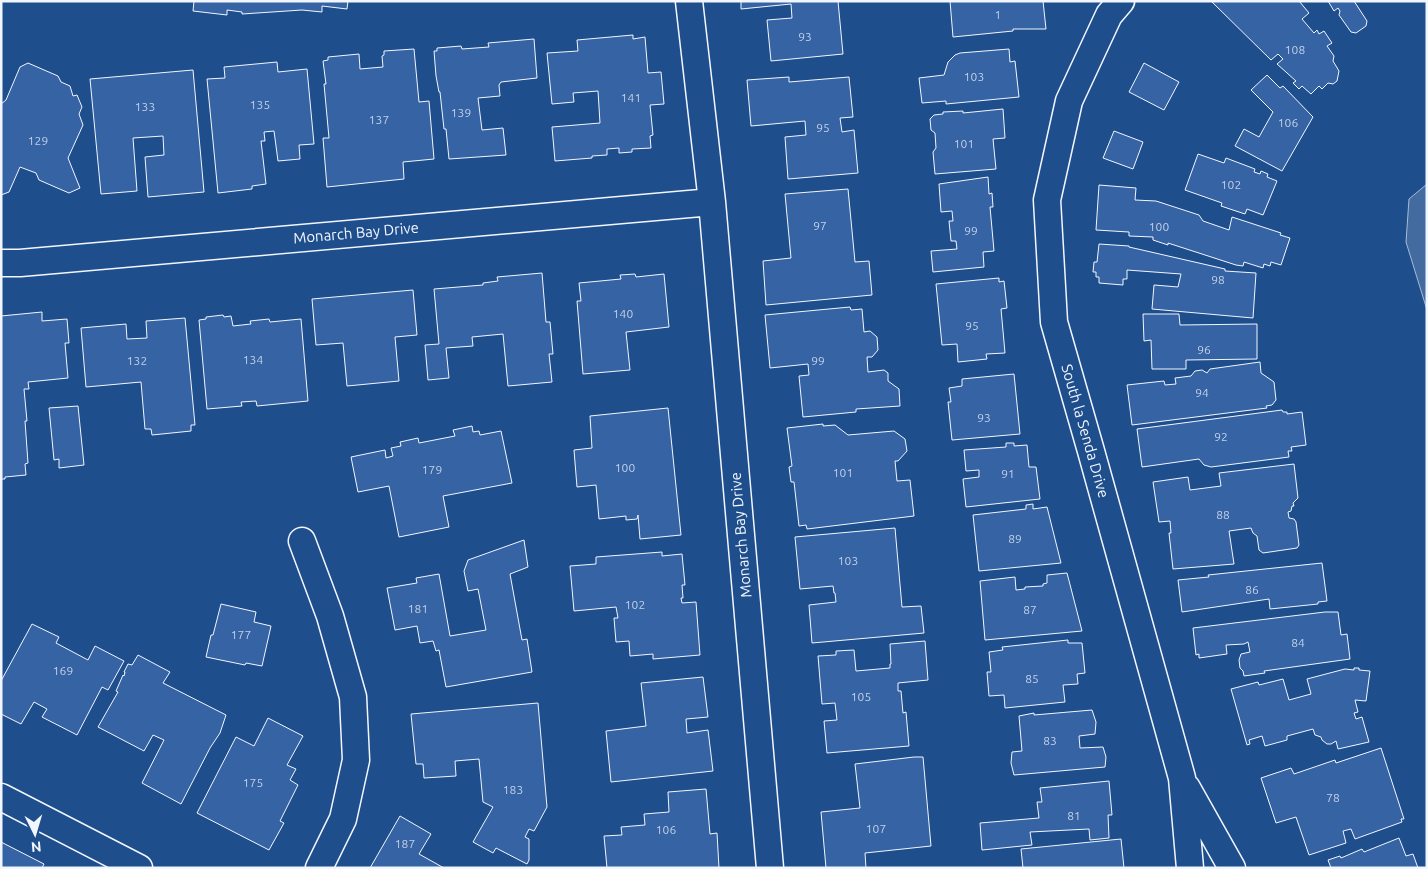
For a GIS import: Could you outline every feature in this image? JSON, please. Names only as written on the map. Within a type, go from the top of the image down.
[{"type":"street","name":"Monarch Bay Drive","points":[[689,1],[712,202],[770,868]]},
{"type":"street","name":"South la Senda Drive","points":[[1110,6],[1069,101],[1047,200],[1054,322],[1182,778],[1190,868]]},
{"type":"street","name":"Monarch Bay Drive","points":[[1,263],[712,202]]},
{"type":"street","points":[[302,541],[330,616],[353,697],[356,760],[343,819],[319,868]]},
{"type":"street","points":[[1182,778],[1232,868]]},
{"type":"street","points":[[1,797],[139,868]]},
{"type":"water","points":[[1427,184],[1427,310],[1406,242],[1409,199]]},
{"type":"building","points":[[194,1],[348,1],[347,9],[322,6],[322,12],[302,10],[242,14],[242,12],[227,10],[227,15],[193,11]]},
{"type":"building","points":[[741,1],[838,1],[843,54],[771,61],[767,20],[792,18],[791,4],[741,9]]},
{"type":"building","points":[[950,1],[1043,1],[1046,29],[1013,29],[1013,31],[953,37]]},
{"type":"building","points":[[1211,1],[1299,1],[1309,13],[1302,19],[1314,33],[1317,30],[1319,34],[1324,31],[1332,43],[1327,46],[1334,56],[1333,61],[1339,71],[1337,81],[1333,84],[1328,83],[1322,89],[1319,86],[1311,94],[1302,86],[1299,89],[1293,83],[1296,81],[1277,64],[1283,59],[1278,54],[1271,60]]},
{"type":"building","points":[[1328,1],[1354,1],[1367,21],[1366,26],[1356,33],[1351,32],[1339,15],[1340,11],[1338,8],[1334,11]]},
{"type":"building","points":[[633,35],[633,39],[645,37],[648,73],[661,72],[664,104],[650,105],[653,135],[650,136],[651,148],[632,149],[632,152],[619,153],[619,148],[607,149],[607,155],[555,161],[552,127],[600,123],[598,91],[573,93],[574,102],[552,104],[547,53],[578,51],[577,40]]},
{"type":"building","points":[[534,39],[537,78],[501,82],[499,85],[500,96],[478,98],[482,130],[503,128],[506,155],[449,159],[434,51],[437,51],[437,48],[461,46],[462,49],[489,47],[488,43]]},
{"type":"building","points":[[414,49],[419,102],[429,101],[434,159],[403,162],[404,179],[327,187],[323,138],[329,138],[323,61],[328,60],[328,57],[359,54],[360,69],[383,67],[382,56],[384,51]]},
{"type":"building","points":[[1009,49],[1010,62],[1015,61],[1019,97],[946,104],[946,101],[922,103],[919,78],[944,75],[948,62],[955,55]]},
{"type":"building","points":[[277,62],[278,72],[307,69],[314,144],[299,145],[300,159],[278,161],[274,131],[264,132],[265,141],[261,141],[266,184],[252,186],[252,189],[218,193],[207,79],[225,78],[224,67]]},
{"type":"building","points":[[28,63],[58,76],[61,82],[70,86],[73,96],[77,95],[82,107],[79,114],[83,125],[68,158],[80,188],[69,193],[39,180],[36,173],[20,167],[9,192],[1,195],[1,104],[6,100],[20,67]]},
{"type":"building","points":[[1144,63],[1179,82],[1164,110],[1129,92]]},
{"type":"building","points":[[193,70],[204,192],[148,197],[145,157],[164,155],[163,136],[133,138],[137,191],[101,194],[90,79]]},
{"type":"building","points":[[1267,75],[1280,88],[1283,86],[1313,117],[1282,171],[1235,146],[1244,129],[1259,137],[1273,112],[1251,90]]},
{"type":"building","points":[[789,77],[789,82],[849,77],[853,117],[840,118],[842,132],[854,130],[858,173],[788,179],[785,137],[806,135],[805,121],[751,126],[747,80]]},
{"type":"building","points":[[1003,109],[1005,138],[993,139],[996,169],[935,174],[933,152],[936,148],[935,133],[931,130],[930,119],[934,115],[943,114],[943,112],[963,111],[963,113]]},
{"type":"building","points":[[1114,131],[1143,142],[1133,169],[1103,158]]},
{"type":"building","points":[[1198,154],[1224,163],[1226,158],[1255,169],[1254,172],[1260,174],[1261,171],[1268,174],[1267,177],[1277,181],[1263,215],[1247,209],[1245,214],[1221,206],[1222,203],[1185,190]]},
{"type":"building","points":[[988,177],[989,194],[992,193],[993,207],[990,207],[994,251],[983,252],[984,267],[933,272],[931,251],[957,249],[956,241],[951,241],[949,221],[953,221],[952,211],[941,212],[939,184]]},
{"type":"building","points":[[1099,185],[1136,188],[1135,200],[1156,201],[1199,215],[1203,221],[1229,230],[1232,217],[1281,233],[1280,235],[1290,238],[1281,265],[1271,262],[1270,266],[1264,264],[1263,268],[1244,262],[1243,266],[1236,265],[1153,240],[1153,237],[1129,236],[1129,232],[1096,230]]},
{"type":"building","points":[[848,189],[855,262],[869,261],[872,295],[766,305],[763,261],[791,258],[785,194]]},
{"type":"building","points":[[1099,244],[1129,246],[1225,269],[1225,271],[1256,273],[1253,318],[1152,309],[1154,285],[1178,287],[1181,274],[1127,270],[1127,279],[1123,279],[1123,285],[1099,283],[1099,277],[1096,277],[1096,272],[1093,272],[1094,262],[1097,262]]},
{"type":"building","points":[[542,273],[546,322],[550,322],[553,354],[549,354],[552,382],[508,386],[503,334],[472,337],[473,346],[446,348],[449,378],[428,380],[425,345],[439,344],[434,289],[483,285],[483,283],[498,281],[497,277]]},
{"type":"building","points":[[635,274],[636,277],[664,274],[669,327],[626,332],[630,370],[583,374],[577,301],[581,301],[579,283],[621,279],[620,275]]},
{"type":"building","points":[[999,278],[999,282],[1004,281],[1007,308],[1001,309],[1005,353],[986,354],[987,359],[958,362],[957,344],[942,345],[936,284]]},
{"type":"building","points":[[413,290],[417,335],[395,337],[399,381],[347,386],[343,343],[316,345],[312,299]]},
{"type":"building","points":[[850,307],[851,310],[862,309],[864,332],[870,331],[877,337],[878,350],[872,357],[867,357],[868,372],[884,370],[888,373],[888,381],[899,389],[900,406],[856,409],[856,412],[803,417],[799,376],[809,375],[808,364],[770,368],[765,315]]},
{"type":"building","points":[[42,312],[42,321],[67,319],[69,343],[65,343],[68,378],[28,382],[29,389],[24,389],[28,463],[25,464],[26,475],[1,479],[1,316]]},
{"type":"building","points":[[1143,314],[1179,314],[1180,325],[1257,324],[1257,359],[1186,360],[1186,369],[1152,369],[1151,340],[1144,341]]},
{"type":"building","points":[[223,315],[224,317],[231,316],[233,326],[251,324],[250,321],[269,319],[270,322],[301,319],[308,401],[257,406],[256,401],[241,402],[242,406],[207,409],[199,320],[206,319],[206,317]]},
{"type":"building","points":[[185,318],[195,425],[191,425],[191,431],[152,435],[151,429],[145,429],[141,382],[86,387],[81,328],[126,324],[127,339],[147,338],[146,321]]},
{"type":"building","points":[[1260,362],[1261,373],[1274,382],[1276,400],[1272,405],[1266,406],[1267,408],[1132,425],[1127,385],[1164,381],[1165,385],[1176,384],[1175,378],[1191,376],[1195,371],[1202,370],[1207,373],[1210,369]]},
{"type":"building","points":[[1014,374],[1020,434],[952,440],[948,402],[951,402],[949,388],[962,386],[962,379]]},
{"type":"building","points":[[78,406],[84,465],[59,468],[59,459],[54,460],[49,408]]},
{"type":"building","points":[[668,408],[681,535],[640,539],[638,515],[637,519],[626,520],[626,516],[599,519],[596,485],[577,487],[574,450],[592,448],[590,416]]},
{"type":"building","points":[[1282,410],[1287,412],[1287,414],[1302,412],[1306,445],[1291,447],[1292,451],[1288,451],[1289,457],[1211,467],[1204,465],[1199,459],[1142,467],[1137,429]]},
{"type":"building","points":[[823,424],[823,426],[835,425],[848,435],[894,431],[905,439],[907,451],[898,461],[895,461],[897,481],[910,480],[914,516],[807,529],[806,525],[799,526],[794,482],[791,482],[789,467],[792,466],[787,428]]},
{"type":"building","points":[[472,426],[473,432],[479,431],[480,435],[501,431],[512,483],[443,496],[449,527],[399,537],[389,486],[358,492],[351,457],[385,450],[386,458],[393,456],[391,448],[401,446],[400,442],[418,438],[419,443],[455,436],[453,430]]},
{"type":"building","points":[[1006,443],[1014,443],[1014,446],[1027,445],[1029,467],[1036,467],[1040,499],[966,507],[963,479],[979,477],[979,470],[966,471],[964,450],[1006,447]]},
{"type":"building","points":[[1294,464],[1298,498],[1293,503],[1294,506],[1292,506],[1291,511],[1288,512],[1289,518],[1294,519],[1296,522],[1299,545],[1297,548],[1263,553],[1259,550],[1257,536],[1251,528],[1229,531],[1234,564],[1173,569],[1169,533],[1171,533],[1170,521],[1159,522],[1153,482],[1188,477],[1190,490],[1221,486],[1219,473]]},
{"type":"building","points":[[1033,504],[1033,509],[1047,507],[1061,563],[979,571],[973,515],[1026,509],[1026,505]]},
{"type":"building","points":[[895,528],[902,607],[921,606],[924,633],[812,643],[809,605],[836,602],[835,593],[833,586],[800,589],[795,537]]},
{"type":"building","points":[[524,540],[528,567],[510,574],[522,640],[527,639],[532,672],[446,687],[439,650],[436,651],[433,641],[420,643],[417,626],[395,630],[387,588],[417,583],[416,578],[439,574],[450,636],[486,630],[478,589],[468,591],[464,571],[468,560]]},
{"type":"building","points":[[662,552],[662,556],[682,554],[685,585],[682,585],[683,598],[681,598],[682,603],[696,602],[700,655],[653,659],[653,654],[630,656],[629,641],[616,642],[614,618],[618,618],[616,607],[574,611],[570,566],[596,564],[596,557]]},
{"type":"building","points":[[1322,563],[1327,601],[1318,602],[1318,604],[1270,609],[1269,599],[1182,612],[1178,580]]},
{"type":"building","points":[[1067,573],[1082,631],[985,640],[980,581],[1015,577],[1016,590],[1025,589],[1025,587],[1043,586],[1043,584],[1047,583],[1047,575]]},
{"type":"building","points":[[221,604],[256,612],[254,622],[271,626],[262,666],[246,663],[245,665],[206,657]]},
{"type":"building","points":[[1338,612],[1341,635],[1347,634],[1350,659],[1264,671],[1265,673],[1244,676],[1239,660],[1241,654],[1250,652],[1248,642],[1226,645],[1227,654],[1199,658],[1199,654],[1196,655],[1193,628]]},
{"type":"building","points":[[32,624],[59,637],[56,643],[88,660],[95,646],[124,661],[108,690],[102,687],[77,735],[42,717],[47,709],[34,702],[21,724],[1,714],[1,681]]},
{"type":"building","points":[[1068,640],[1068,643],[1082,643],[1085,673],[1077,674],[1078,684],[1063,685],[1065,702],[1005,708],[1004,695],[989,696],[987,672],[991,672],[989,652],[1003,650],[1002,647]]},
{"type":"building","points":[[925,641],[928,680],[898,683],[898,691],[901,691],[903,713],[906,712],[909,746],[827,753],[824,721],[837,720],[835,703],[822,704],[818,656],[836,655],[836,651],[854,650],[856,671],[890,668],[890,644]]},
{"type":"building","points":[[138,655],[170,672],[163,683],[226,715],[220,733],[210,748],[181,804],[142,783],[164,740],[153,735],[144,751],[98,727],[118,692],[116,691],[128,664],[132,665]]},
{"type":"building","points":[[1354,668],[1370,671],[1366,701],[1355,700],[1358,712],[1354,713],[1356,719],[1362,717],[1369,742],[1338,749],[1336,741],[1327,744],[1321,737],[1315,735],[1313,729],[1287,736],[1287,740],[1265,746],[1262,736],[1249,740],[1250,744],[1247,745],[1231,689],[1258,682],[1259,685],[1283,679],[1289,700],[1311,694],[1307,679],[1345,669],[1354,670]]},
{"type":"building","points":[[703,677],[708,717],[686,719],[687,733],[708,730],[713,771],[611,782],[606,731],[646,726],[641,683]]},
{"type":"building","points":[[538,703],[547,807],[534,831],[529,829],[525,837],[529,839],[529,860],[527,864],[496,848],[493,853],[473,842],[493,807],[483,802],[479,759],[455,761],[456,776],[424,778],[423,764],[416,764],[411,714]]},
{"type":"building","points":[[1092,710],[1096,722],[1095,734],[1079,736],[1080,748],[1103,747],[1106,757],[1105,767],[1014,775],[1011,763],[1012,752],[1022,751],[1019,716],[1034,713],[1034,715]]},
{"type":"building","points":[[268,718],[303,736],[287,765],[296,769],[290,780],[298,785],[280,821],[284,823],[269,850],[197,813],[236,737],[254,746]]},
{"type":"building","points":[[1381,748],[1404,819],[1401,819],[1402,822],[1355,839],[1351,829],[1343,831],[1346,843],[1309,855],[1296,817],[1276,823],[1261,778],[1291,768],[1294,774],[1335,760],[1336,763]]},
{"type":"building","points":[[923,757],[931,846],[865,853],[866,868],[826,868],[821,812],[860,808],[855,764]]},
{"type":"building","points":[[1109,781],[1112,815],[1108,815],[1109,838],[1090,840],[1089,829],[1030,832],[1032,845],[982,850],[980,823],[1039,818],[1037,802],[1042,802],[1040,788]]},
{"type":"building","points":[[706,789],[710,834],[717,833],[719,868],[607,868],[604,836],[622,835],[621,827],[645,825],[644,814],[669,812],[668,792]]},
{"type":"building","points":[[400,816],[431,834],[419,854],[444,868],[370,868]]},
{"type":"building","points":[[1399,838],[1406,856],[1413,854],[1418,868],[1331,868],[1328,860],[1340,856],[1341,858],[1362,849],[1364,852]]},
{"type":"building","points":[[1121,839],[1124,868],[1023,868],[1021,849]]},
{"type":"building","points":[[1,842],[44,864],[42,868],[1,868]]}]
